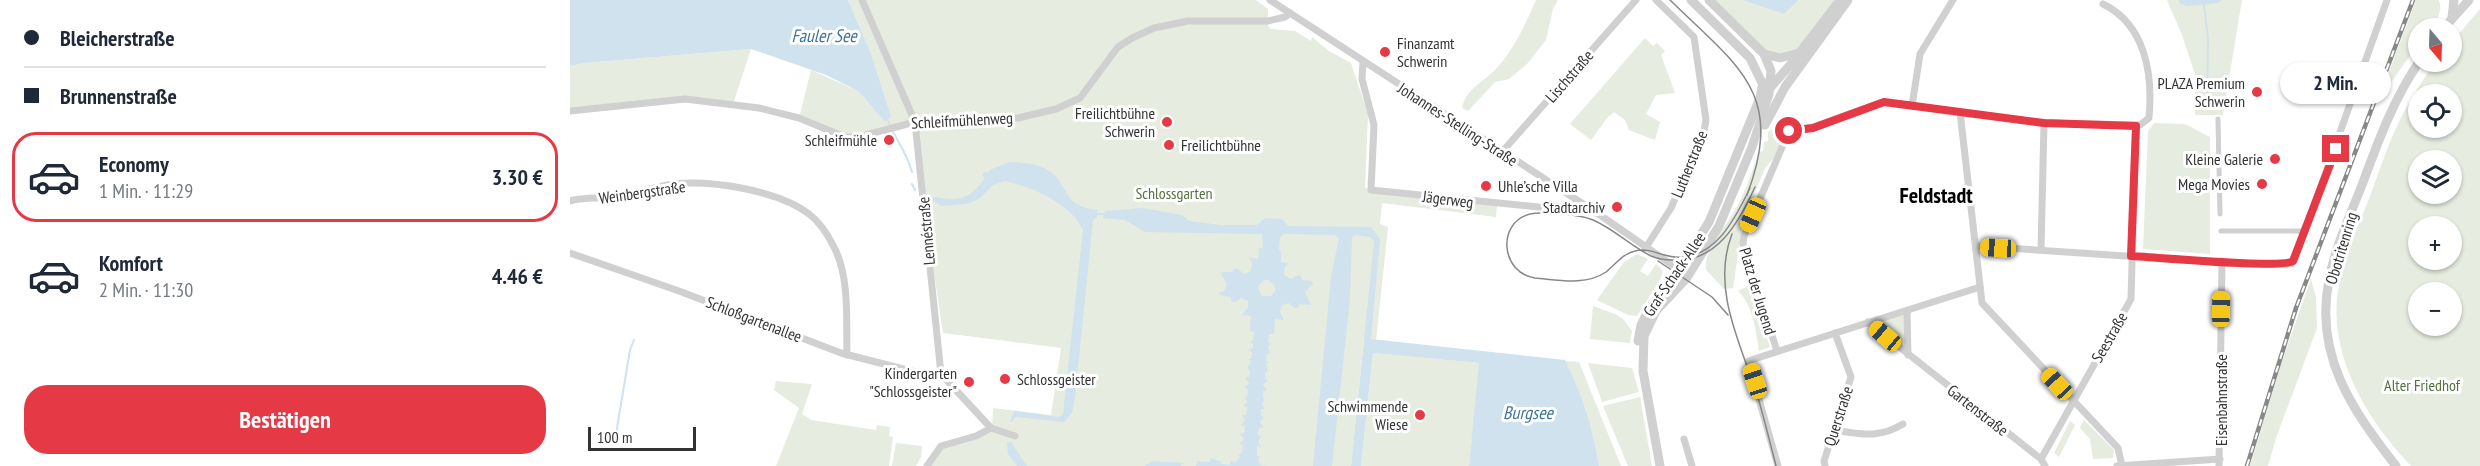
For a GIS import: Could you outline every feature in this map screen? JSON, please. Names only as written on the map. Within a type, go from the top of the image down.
[{"type":"street","name":"Lennéstraße","points":[[862,0],[915,122],[941,374]]},
{"type":"street","name":"Johannes-Stelling-Straße","points":[[1269,0],[1597,213],[1646,249]]},
{"type":"street","name":"Lutherstraße","points":[[1646,249],[1677,196],[1706,120],[1694,37],[1656,0]]},
{"type":"street","points":[[1691,0],[1750,58],[1781,75],[1798,68]]},
{"type":"street","points":[[1709,0],[1764,54],[1780,58],[1801,52]]},
{"type":"street","points":[[1765,92],[1801,52],[1840,0]]},
{"type":"street","name":"Graf-Schack-Allee","points":[[1645,387],[1642,359],[1644,336],[1656,311],[1688,276],[1719,226],[1752,147],[1779,95],[1848,0]]},
{"type":"street","points":[[1953,0],[1920,54],[1912,106],[2044,123],[2136,126],[2149,118],[2151,93],[2145,53],[2135,31],[2116,10],[2103,4]]},
{"type":"street","points":[[1977,246],[2291,264],[2306,231],[2387,0]]},
{"type":"street","points":[[2452,18],[2454,0]]},
{"type":"street","points":[[2454,18],[2469,0]]},
{"type":"street","name":"Lischstraße","points":[[1502,152],[1631,2]]},
{"type":"street","name":"Schleifmühlenweg","points":[[570,111],[685,99],[759,108],[800,118],[845,137],[915,122],[1018,118],[1056,109],[1080,98],[1118,47],[1154,28],[1188,21],[1268,21],[1286,17],[1290,13]]},
{"type":"street","name":"Graf-Schack-Allee","points":[[1752,147],[1771,71],[1764,54]]},
{"type":"street","points":[[1750,58],[1765,92],[1769,116]]},
{"type":"street","name":"Jägerweg","points":[[1363,62],[1362,79],[1374,125],[1371,190],[1597,213]]},
{"type":"street","name":"Obotritenring","points":[[2396,466],[2357,415],[2345,394],[2329,342],[2326,313],[2328,280],[2341,238],[2391,109],[2413,72]]},
{"type":"street","name":"Graf-Schack-Allee","points":[[1769,116],[1781,75]]},
{"type":"street","name":"Graf-Schack-Allee","points":[[1660,466],[1638,357],[1641,325],[1650,307],[1678,270],[1709,222],[1765,92]]},
{"type":"street","name":"Platz der Jugend","points":[[1777,351],[1743,244],[1744,236],[1789,131],[1813,128],[1884,102],[1912,106]]},
{"type":"street","points":[[1960,112],[1982,303],[2118,448],[2122,466]]},
{"type":"street","points":[[2218,119],[2220,214]]},
{"type":"street","points":[[2041,249],[2044,123]]},
{"type":"street","name":"Seestraße","points":[[2043,463],[2072,400],[2131,299],[2136,126]]},
{"type":"street","name":"Weinbergstraße","points":[[570,200],[615,197],[674,184],[718,185],[766,194],[809,214],[824,230],[835,249],[842,275],[847,355]]},
{"type":"street","points":[[2221,231],[2306,231]]},
{"type":"street","points":[[1646,249],[1688,276]]},
{"type":"street","name":"Schloßgartenallee","points":[[570,253],[679,291],[847,355],[911,371],[941,374]]},
{"type":"street","name":"Eisenbahnstraße","points":[[2220,463],[2222,261]]},
{"type":"street","points":[[1778,466],[1748,361],[1980,287]]},
{"type":"street","points":[[1907,310],[1908,355]]},
{"type":"street","name":"Gartenstraße","points":[[1869,322],[2043,463]]},
{"type":"street","name":"Querstraße","points":[[1825,466],[1824,461],[1851,377],[1835,333]]},
{"type":"street","points":[[941,374],[991,428],[1015,436]]},
{"type":"street","points":[[1834,430],[1870,435],[1888,433],[1903,424]]},
{"type":"street","points":[[927,466],[941,446],[976,436],[991,428]]},
{"type":"street","points":[[1684,440],[1692,466]]},
{"type":"street","points":[[2117,466],[2220,463]]},
{"type":"green space","name":"Schlossgarten","points":[[848,0],[1256,0],[1268,9],[1268,26],[1271,29],[1295,31],[1311,41],[1312,37],[1329,51],[1351,63],[1368,114],[1365,188],[1497,204],[1496,217],[1382,203],[1380,224],[1388,227],[1376,341],[1364,338],[1351,466],[927,466],[941,446],[992,430],[993,408],[1051,415],[1061,348],[943,333],[931,252],[927,198],[920,175],[915,122],[889,125],[845,137],[799,118],[811,70],[858,91],[885,122],[870,51]]},
{"type":"green space","points":[[1536,0],[1558,0],[1553,9],[1546,40],[1528,63],[1509,79],[1495,82],[1468,111],[1462,108],[1471,91],[1495,70],[1508,54]]},
{"type":"green space","points":[[1709,0],[1742,0],[1784,14],[1799,0],[1840,0],[1801,52],[1780,58],[1764,54]]},
{"type":"green space","points":[[2167,0],[2242,0],[2223,115],[2195,115],[2195,74]]},
{"type":"green space","points":[[2416,0],[2439,0],[2437,18],[2409,18]]},
{"type":"green space","name":"Alter Friedhof","points":[[2480,9],[2480,466],[2411,466],[2380,429],[2366,408],[2345,363],[2339,339],[2338,291],[2347,255],[2394,133],[2408,105],[2408,138],[2462,138],[2462,84],[2421,84],[2429,72],[2462,72],[2462,30]]},
{"type":"green space","points":[[2408,21],[2408,58],[2378,101]]},
{"type":"green space","points":[[1645,38],[1653,46],[1657,43],[1665,51],[1661,55],[1675,93],[1656,95],[1646,114],[1660,122],[1655,140],[1629,130],[1625,120],[1614,112],[1591,140],[1570,124]]},
{"type":"green space","points":[[751,49],[733,104],[685,99],[570,111],[570,66]]},
{"type":"green space","points":[[2154,123],[2185,124],[2210,137],[2210,254],[2143,249],[2148,131]]},
{"type":"green space","points":[[1775,127],[1783,133],[1782,139],[1773,159],[1765,168],[1743,222],[1733,288],[1724,289],[1706,270],[1708,255],[1740,201],[1759,152],[1763,151],[1764,142],[1768,141],[1768,132]]},
{"type":"green space","points":[[1637,254],[1648,259],[1640,271],[1648,276],[1656,264],[1663,271],[1660,280],[1637,316],[1628,315],[1597,300],[1624,262]]},
{"type":"green space","points":[[2311,279],[2316,297],[2317,328],[2276,438],[2268,466],[2250,466],[2282,361]]},
{"type":"green space","points":[[1749,286],[1770,347],[1759,351],[1750,311],[1738,291]]},
{"type":"green space","points":[[1593,306],[1623,319],[1632,331],[1630,343],[1590,339]]},
{"type":"green space","points":[[1907,311],[1908,355],[1868,323]]},
{"type":"green space","name":"Schwimmende Wiese","points":[[1373,353],[1480,363],[1469,466],[1361,466]]},
{"type":"green space","points":[[1565,361],[1579,362],[1621,466],[1599,466],[1586,412]]},
{"type":"green space","points":[[1588,363],[1632,368],[1639,392],[1602,402]]},
{"type":"green space","points":[[776,381],[812,384],[802,414],[811,420],[876,430],[877,425],[890,427],[889,436],[893,437],[889,466],[776,466],[799,408],[774,390]]},
{"type":"green space","points":[[1640,397],[1652,466],[1628,466],[1603,406]]},
{"type":"green space","points":[[2084,420],[2114,450],[2113,458],[2093,459],[2090,439],[2080,428]]},
{"type":"green space","points":[[2070,421],[2075,425],[2059,457],[2054,453]]},
{"type":"green space","points":[[896,443],[922,446],[921,457],[916,466],[892,466]]},
{"type":"water","name":"Fauler See","points":[[570,0],[848,0],[870,51],[891,117],[885,122],[858,91],[826,75],[751,49],[570,66]]},
{"type":"water","points":[[1742,0],[1799,0],[1784,14]]},
{"type":"water","points":[[2179,0],[2222,0],[2218,3],[2188,6],[2180,4]]},
{"type":"water","points":[[1010,162],[1025,163],[1048,170],[1077,204],[1097,210],[1097,217],[1093,220],[1075,397],[1072,413],[1064,422],[1015,417],[1010,422],[1014,411],[1059,417],[1063,414],[1083,230],[1078,221],[1070,212],[1050,198],[1027,187],[1005,181],[993,185],[979,199],[966,204],[942,206],[929,198],[929,196],[955,199],[967,196],[985,178],[982,175],[984,172],[987,173]]},
{"type":"water","name":"Burgsee","points":[[1142,208],[1182,215],[1189,221],[1220,225],[1257,225],[1265,218],[1282,219],[1288,226],[1371,227],[1380,239],[1371,339],[1565,360],[1586,412],[1599,466],[1469,466],[1479,363],[1373,353],[1361,466],[1351,466],[1374,242],[1370,237],[1355,235],[1352,238],[1350,299],[1332,466],[1313,466],[1331,277],[1339,238],[1335,235],[1283,234],[1280,238],[1279,250],[1281,251],[1281,262],[1289,263],[1285,266],[1284,275],[1291,279],[1298,275],[1302,280],[1312,281],[1313,284],[1305,292],[1311,305],[1299,304],[1298,308],[1294,308],[1289,303],[1282,305],[1280,312],[1284,320],[1275,319],[1274,334],[1269,334],[1268,342],[1271,344],[1268,346],[1270,353],[1267,354],[1266,361],[1269,362],[1266,364],[1268,371],[1265,372],[1265,379],[1268,380],[1263,385],[1266,390],[1263,391],[1263,399],[1265,399],[1262,404],[1265,409],[1261,409],[1261,416],[1264,417],[1260,422],[1263,427],[1259,428],[1258,436],[1262,436],[1258,441],[1261,447],[1257,446],[1260,465],[1266,466],[1196,466],[1197,461],[1209,462],[1211,458],[1221,464],[1230,465],[1231,461],[1236,462],[1240,457],[1238,454],[1241,454],[1243,445],[1239,444],[1244,439],[1240,433],[1244,434],[1245,426],[1241,425],[1245,420],[1242,415],[1246,415],[1247,407],[1243,406],[1247,402],[1245,397],[1247,397],[1248,389],[1245,388],[1249,383],[1246,378],[1249,377],[1250,370],[1247,369],[1251,362],[1248,359],[1251,359],[1252,352],[1249,350],[1253,348],[1250,342],[1253,340],[1254,332],[1250,331],[1251,316],[1242,315],[1248,308],[1248,301],[1241,298],[1235,302],[1231,301],[1231,297],[1219,295],[1219,293],[1224,291],[1227,284],[1221,274],[1223,272],[1233,272],[1234,269],[1238,269],[1244,274],[1251,271],[1252,263],[1249,258],[1258,259],[1259,248],[1263,248],[1262,234],[1145,232],[1125,220],[1103,218],[1105,211]],"holes":[[[1264,280],[1269,280],[1275,286],[1275,291],[1271,296],[1262,296],[1258,286]]]},
{"type":"water","points":[[1007,442],[1011,442],[1027,466],[1017,466],[1008,454]]},
{"type":"water","points":[[1152,461],[1184,463],[1180,466],[1145,466]]},
{"type":"waterway","points":[[2204,5],[2208,38],[2207,103]]},
{"type":"waterway","points":[[888,121],[912,172]]},
{"type":"waterway","points":[[912,184],[915,190]]},
{"type":"waterway","points":[[1096,214],[1104,214]]},
{"type":"waterway","points":[[615,440],[630,350],[634,340]]},
{"type":"tram line","points":[[1670,0],[1734,64],[1748,84],[1757,105],[1761,130],[1758,160],[1747,195]]},
{"type":"tram line","points":[[1750,188],[1738,212],[1722,235],[1712,245],[1689,256],[1675,257],[1645,250],[1640,250],[1630,252],[1606,272],[1589,279],[1572,281],[1535,278],[1524,274],[1515,267],[1507,248],[1512,227],[1519,219],[1530,214],[1544,213],[1593,220],[1608,228],[1636,247],[1644,252],[1654,257],[1668,260],[1688,259],[1702,255],[1724,238],[1742,214],[1755,187]]},
{"type":"tram line","points":[[1732,234],[1726,254],[1726,295],[1736,335],[1757,394],[1776,466]]},
{"type":"tram line","points":[[1658,261],[1712,297],[1728,315]]},
{"type":"railway","points":[[2247,466],[2296,308],[2413,0]]},
{"type":"place","name":"Finanzamt Schwerin","points":[[1385,52]]},
{"type":"place","name":"PLAZA Premium Schwerin","points":[[2257,92]]},
{"type":"place","name":"Freilichtbühne Schwerin","points":[[1167,122]]},
{"type":"place","name":"Schleifmühle","points":[[889,140]]},
{"type":"place","name":"Freilichtbühne","points":[[1169,145]]},
{"type":"place","name":"Kleine Galerie","points":[[2275,159]]},
{"type":"place","name":"Mega Movies","points":[[2262,184]]},
{"type":"place","name":"Uhle’sche Villa","points":[[1486,186]]},
{"type":"place","name":"Stadtarchiv","points":[[1617,207]]},
{"type":"place","name":"Schlossgeister","points":[[1005,379]]},
{"type":"place","name":"Kindergarten \"Schlossgeister\"","points":[[969,382]]},
{"type":"place","name":"Schwimmende Wiese","points":[[1420,415]]},
{"type":"district","name":"Feldstadt","points":[[1936,195]]},
{"type":"route","points":[[1789,131],[1813,128],[1884,102],[2044,123],[2136,126],[2131,256],[2244,264],[2291,264],[2295,259],[2336,149]]}]
